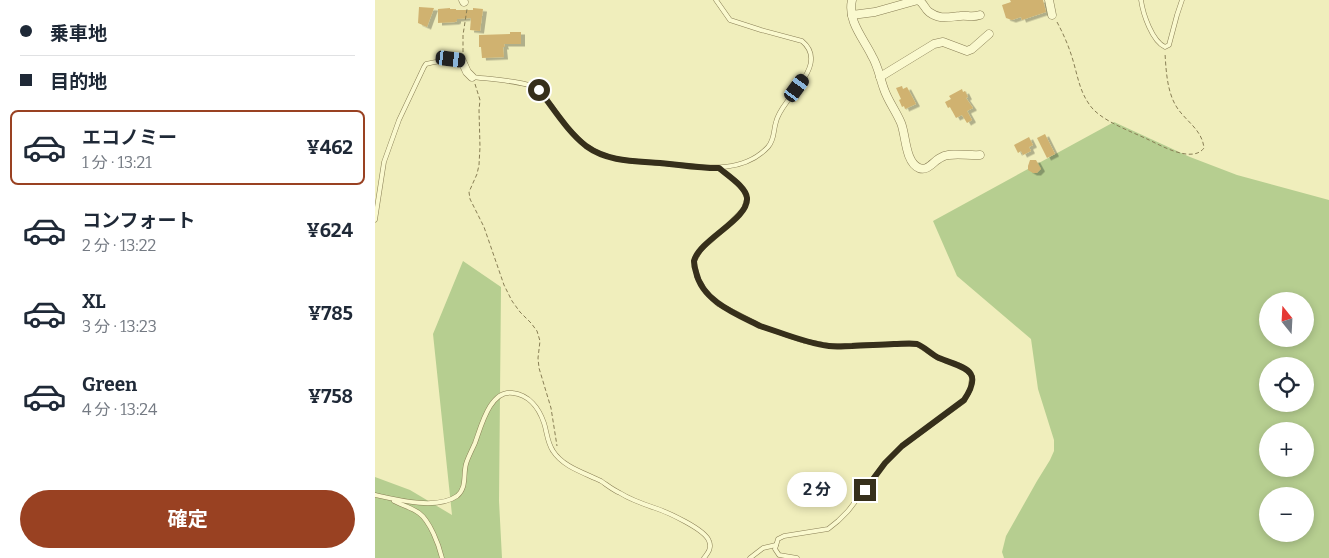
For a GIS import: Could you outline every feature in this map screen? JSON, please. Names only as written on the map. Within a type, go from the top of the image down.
[{"type":"street","points":[[851,0],[852,15],[859,34],[873,57],[884,90],[901,123],[909,158],[913,164],[918,168],[924,169],[931,166],[941,157],[949,155],[980,155]]},
{"type":"street","points":[[852,15],[875,12],[918,0],[936,16],[947,18],[963,15],[973,18],[980,15]]},
{"type":"street","points":[[1049,0],[1052,15]]},
{"type":"street","points":[[880,77],[933,44],[943,42],[967,51],[989,34]]},
{"type":"street","points":[[463,61],[467,72],[472,76]]},
{"type":"lane","points":[[472,76],[528,84],[539,90],[572,132],[586,146],[600,154],[617,160],[719,168],[754,159],[769,146],[774,136],[775,122],[779,113],[806,76],[812,55],[807,45],[802,41],[730,20],[716,0]]},
{"type":"lane","points":[[1141,0],[1155,39],[1165,48],[1169,45],[1182,0]]},
{"type":"lane","points":[[375,220],[384,162],[399,120],[424,67],[426,64],[442,60],[463,61]]},
{"type":"lane","points":[[719,168],[737,183],[747,198],[744,208],[724,229],[701,248],[694,261],[697,277],[706,292],[718,304],[763,327],[804,341],[831,346],[917,344],[938,358],[959,365],[972,376],[970,390],[964,400],[902,446],[885,463],[839,521],[828,529],[784,536],[778,539],[775,549],[779,555],[797,558]]},
{"type":"lane","points":[[375,495],[412,502],[432,503],[455,497],[463,488],[466,463],[486,413],[494,400],[502,394],[510,392],[521,394],[531,401],[544,422],[549,443],[553,452],[560,459],[580,472],[641,504],[661,510],[694,526],[710,542],[710,549],[704,558]]},
{"type":"lane","points":[[387,498],[418,512],[423,517],[443,558]]},
{"type":"lane","points":[[750,558],[763,548],[776,545]]},
{"type":"path","points":[[463,61],[463,35],[468,10],[464,1]]},
{"type":"path","points":[[1052,15],[1064,35],[1075,65],[1082,93],[1090,106],[1105,118],[1165,148],[1183,153],[1196,153],[1204,148],[1203,141],[1200,134],[1175,105],[1170,92],[1165,48]]},
{"type":"path","points":[[472,76],[480,100],[480,146],[479,165],[469,192],[470,199],[484,226],[504,285],[512,301],[537,331],[540,341],[539,368],[551,408],[560,459]]},
{"type":"green space","points":[[1114,122],[1190,157],[1237,175],[1329,200],[1329,558],[1004,558],[1002,552],[1006,536],[1050,460],[1054,451],[1054,440],[1038,389],[1031,339],[957,276],[933,221]]},
{"type":"green space","points":[[463,261],[501,287],[499,501],[502,558],[375,558],[375,477],[410,490],[452,515],[433,334]]},
{"type":"building","points":[[1010,0],[1043,0],[1046,12],[1022,20],[1021,17],[1012,20],[1006,18],[1002,5],[1011,2]]},
{"type":"building","points":[[419,7],[434,8],[427,27],[418,23]]},
{"type":"building","points":[[450,8],[456,10],[483,9],[480,31],[470,30],[471,18],[457,19],[455,22],[438,23],[438,9]]},
{"type":"building","points":[[510,32],[521,32],[521,44],[504,44],[504,57],[482,58],[481,47],[479,47],[479,35],[510,34]]},
{"type":"building","points":[[902,86],[903,89],[907,87],[916,104],[905,109],[899,100],[901,99],[896,88]]},
{"type":"building","points":[[962,89],[963,92],[965,91],[968,97],[966,98],[973,108],[967,111],[972,120],[967,123],[962,115],[956,118],[945,102],[951,99],[949,96]]},
{"type":"building","points":[[1045,134],[1055,154],[1047,158],[1037,138]]},
{"type":"building","points":[[1029,137],[1033,145],[1029,147],[1031,151],[1023,155],[1021,151],[1018,153],[1014,145]]},
{"type":"building","points":[[1030,160],[1036,160],[1041,169],[1037,173],[1028,170]]},
{"type":"route","points":[[539,90],[572,132],[586,146],[600,154],[617,160],[719,168],[744,191],[747,198],[744,208],[724,229],[701,248],[694,261],[697,277],[706,292],[718,304],[763,327],[804,341],[831,346],[917,344],[938,358],[959,365],[970,373],[972,381],[970,390],[964,400],[902,446],[885,463],[865,490]]}]
